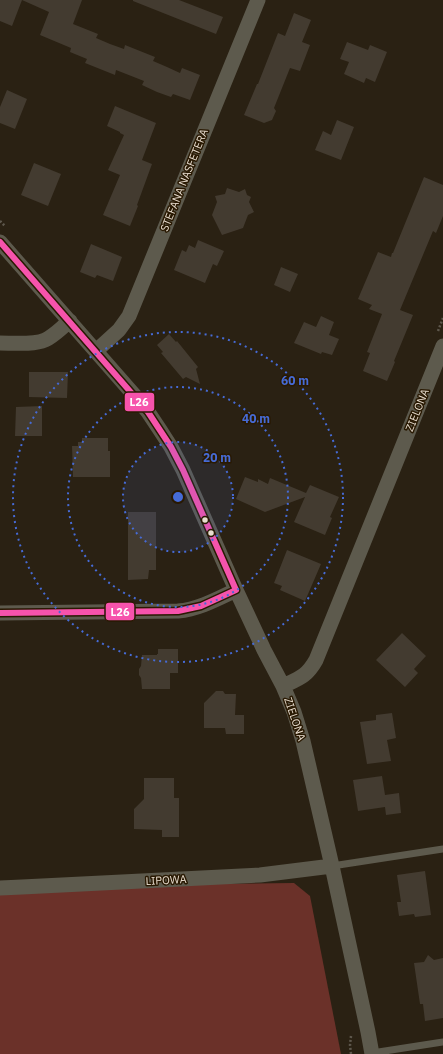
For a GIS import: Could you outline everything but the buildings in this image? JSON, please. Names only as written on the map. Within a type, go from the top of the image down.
[{"type":"street","name":"STEFANA NASFETERA","points":[[96,351],[119,330],[129,316],[258,0]]},
{"type":"street","points":[[0,242],[148,412],[171,448],[183,470],[264,650],[283,686]]},
{"type":"street","points":[[0,343],[36,343],[44,341],[70,321]]},
{"type":"street","name":"ZIELONA","points":[[372,1053],[332,866],[303,741],[294,712],[283,686],[308,673],[316,660],[443,346]]},
{"type":"street","points":[[0,613],[178,612],[210,603],[236,590]]},
{"type":"street","name":"LIPOWA","points":[[0,888],[260,875],[332,866]]},
{"type":"lane","points":[[332,866],[443,849]]},
{"type":"lane","points":[[372,1053],[443,1042]]},
{"type":"shaded area","points":[[294,883],[310,896],[341,1054],[0,1054],[0,886]]},
{"type":"transit line","name":"L26","points":[[0,242],[148,412],[171,447],[183,470],[236,590]]},
{"type":"transit line","name":"L26","points":[[0,613],[178,611],[201,606],[236,590]]}]
